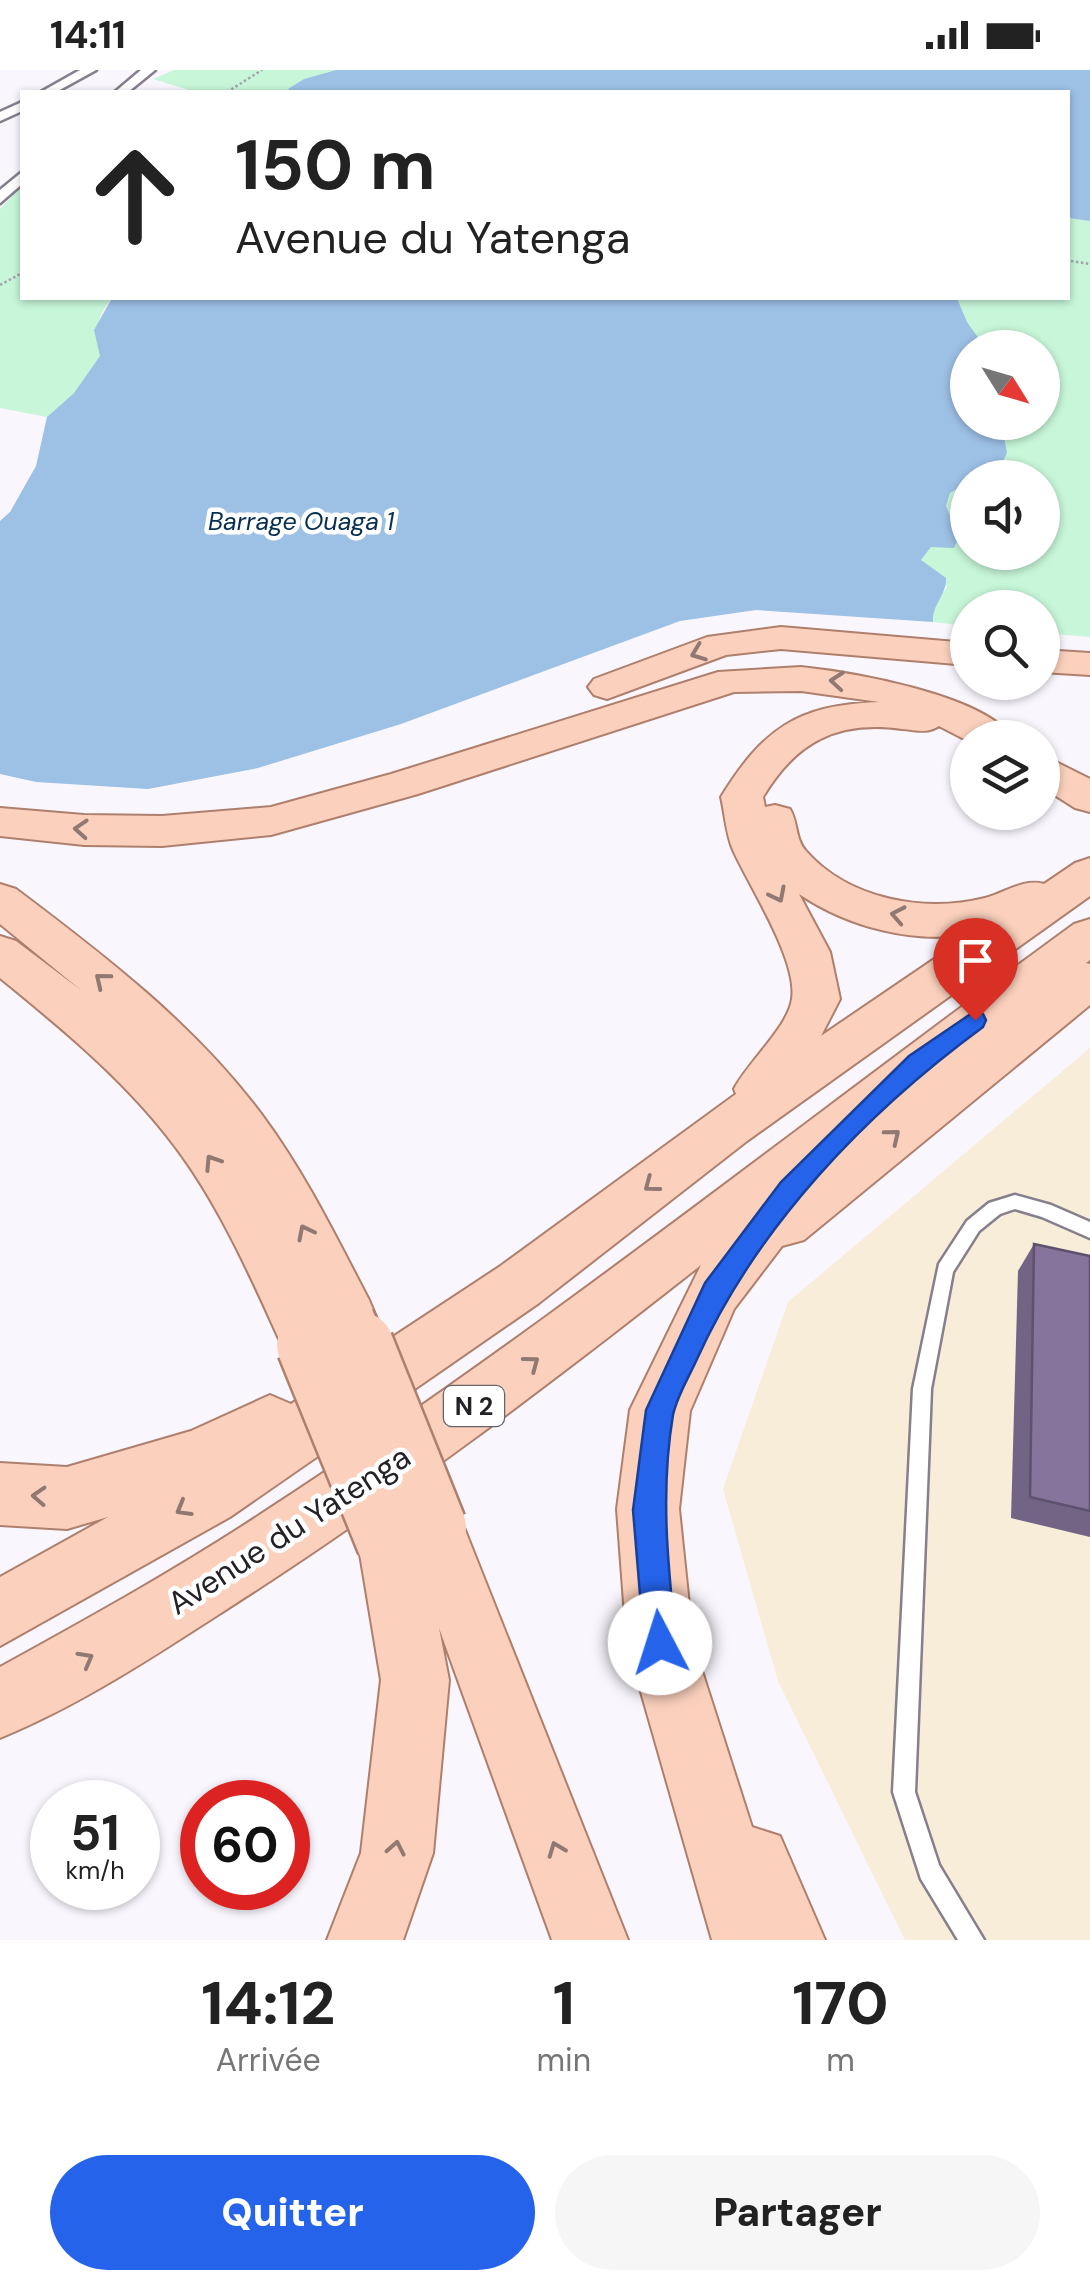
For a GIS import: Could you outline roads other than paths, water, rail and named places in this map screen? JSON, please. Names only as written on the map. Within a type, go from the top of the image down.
[{"type":"main road","points":[[162,831],[283,802],[720,645],[781,638],[950,652]]},
{"type":"main road","points":[[1060,662],[1090,664]]},
{"type":"main road","points":[[0,822],[84,830],[162,831],[271,821],[404,784],[731,680],[785,676],[861,683],[920,700],[958,720]]},
{"type":"main road","points":[[729,1126],[792,1048],[816,998],[807,952],[752,845],[742,797],[768,757],[798,734],[835,718],[904,716],[950,730]]},
{"type":"main road","points":[[950,743],[895,732],[842,737],[813,750],[788,772],[772,804],[778,843],[812,884],[862,908],[908,918],[949,921],[1008,908],[1090,872]]},
{"type":"main road","points":[[1060,785],[1086,809]]},
{"type":"main road","points":[[1060,797],[1086,809]]},
{"type":"main road","points":[[0,1614],[208,1494],[422,1351],[519,1284],[729,1126],[1090,872]]},
{"type":"main road","points":[[0,900],[124,998],[226,1107],[294,1211],[328,1329],[411,1534],[590,1940]]},
{"type":"main road","points":[[0,953],[88,1022],[186,1122],[260,1236],[328,1329]]},
{"type":"main road","points":[[750,1940],[660,1643],[648,1510],[660,1410],[714,1292],[790,1190],[917,1062],[1089,965]]},
{"type":"main road","points":[[714,1292],[789,1220],[1089,965]]},
{"type":"main road","name":"Avenue du Yatenga","points":[[0,1704],[93,1656],[442,1430],[604,1310],[917,1062]]},
{"type":"main road","points":[[0,1494],[67,1498],[198,1459],[422,1351]]},
{"type":"main road","points":[[364,1940],[397,1853],[415,1680],[411,1534]]},
{"type":"main road","points":[[660,1643],[788,1940]]},
{"type":"street","points":[[51,90],[90,70]]},
{"type":"street","points":[[124,90],[149,70]]},
{"type":"street","points":[[0,198],[12,181]]},
{"type":"lane","points":[[972,1940],[929,1871],[904,1792],[922,1390],[945,1270],[973,1226],[995,1208],[1015,1202],[1090,1230]]},
{"type":"water","points":[[336,70],[1090,70],[1090,221],[1070,218],[1070,90],[288,89],[304,79]]},
{"type":"water","name":"Barrage Ouaga 1","points":[[111,300],[958,300],[973,330],[950,330],[950,440],[1005,440],[1007,452],[1003,460],[950,460],[946,506],[950,516],[950,548],[931,547],[921,560],[946,578],[933,622],[756,610],[680,621],[401,724],[258,768],[148,789],[36,782],[0,774],[0,521],[10,512],[36,466],[47,417],[74,393],[100,356],[94,330]]}]
